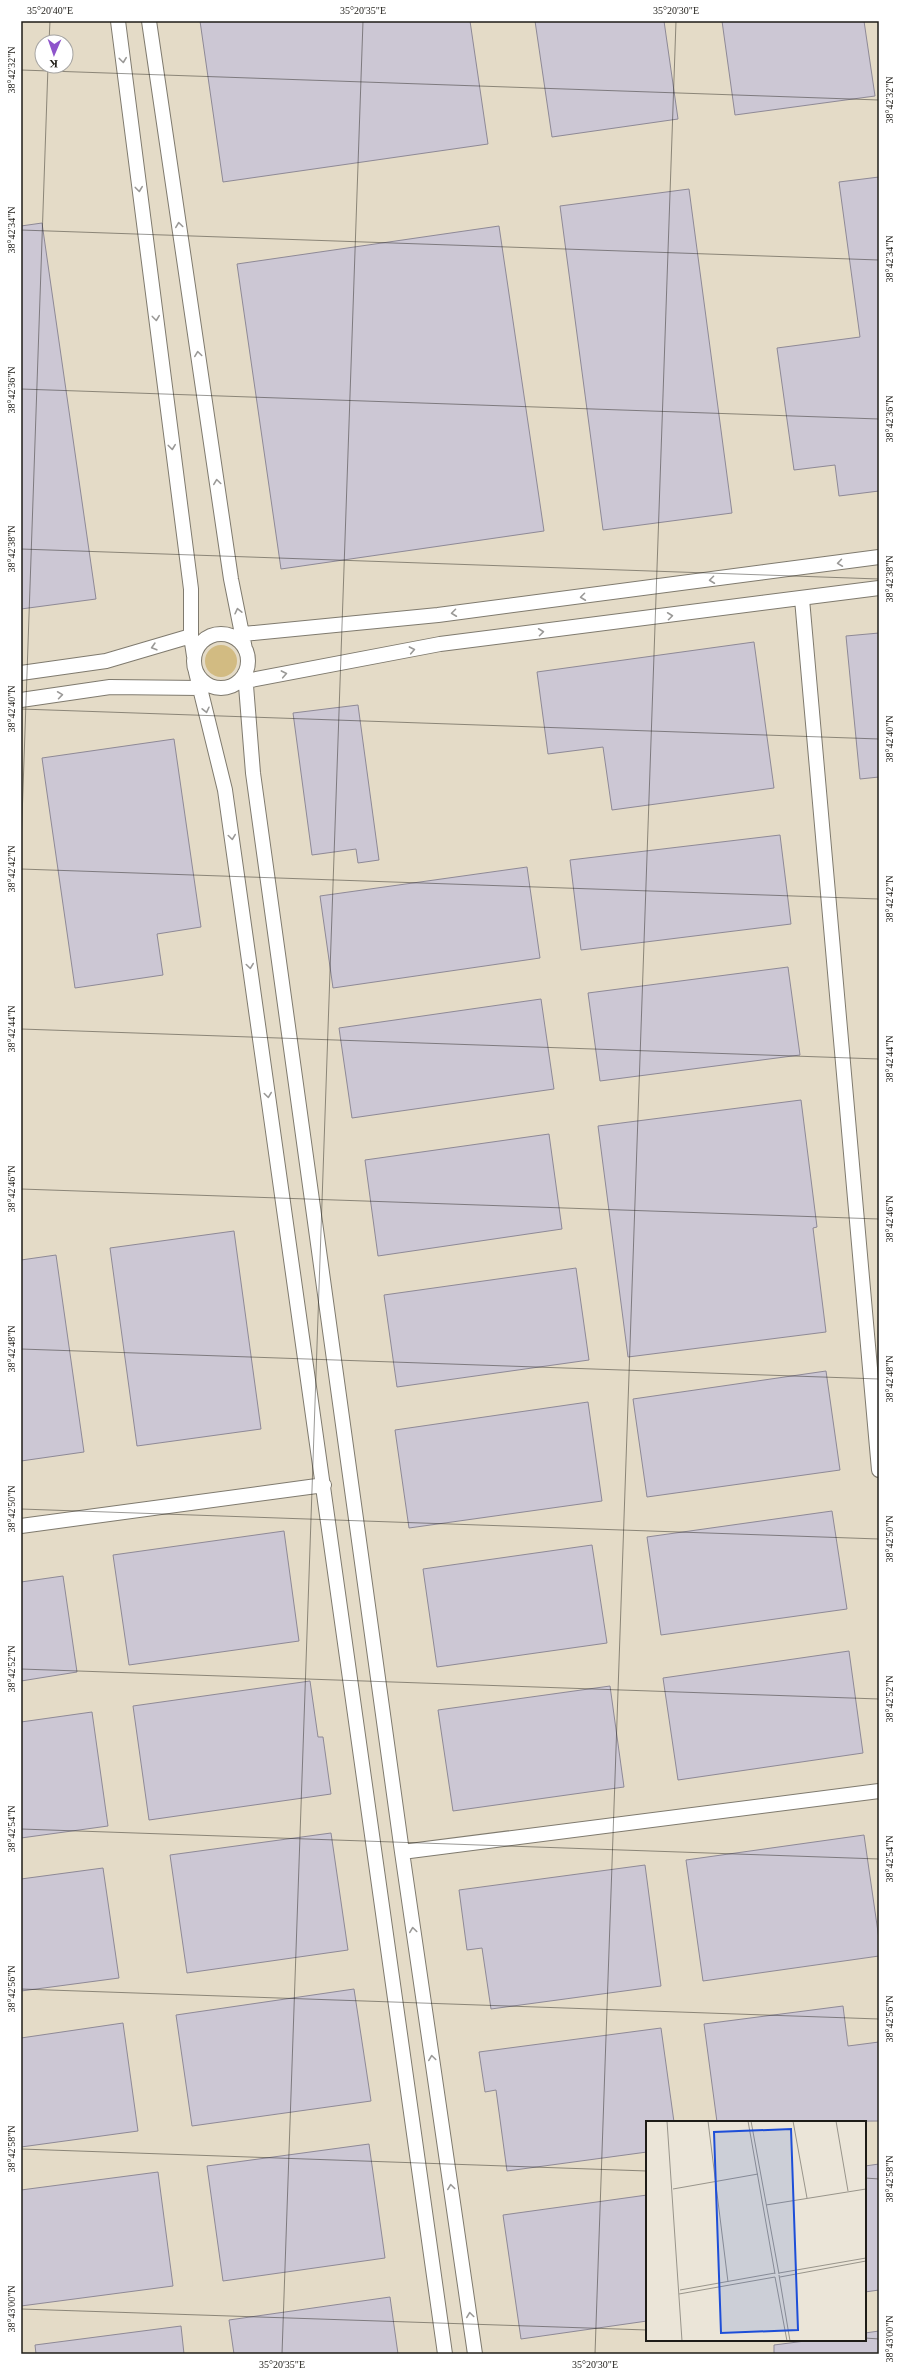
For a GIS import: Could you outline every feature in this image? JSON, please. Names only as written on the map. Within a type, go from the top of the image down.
[{"type":"street","points":[[118,21],[191,589],[191,636],[196,672],[225,790],[446,2354]]},
{"type":"street","points":[[149,21],[231,579],[244,634],[247,661],[245,677],[253,773],[402,1852],[475,2354]]},
{"type":"street","points":[[244,634],[438,615],[879,557]]},
{"type":"street","points":[[196,672],[208,684],[220,687],[232,685],[245,677],[440,644],[879,588]]},
{"type":"street","points":[[802,599],[879,1470]]},
{"type":"street","points":[[194,656],[202,641],[217,634],[234,637],[245,649]]},
{"type":"street","points":[[21,673],[106,661],[191,636]]},
{"type":"street","points":[[21,700],[110,687],[200,688]]},
{"type":"street","points":[[21,1526],[324,1485]]},
{"type":"street","points":[[402,1852],[879,1791]]},
{"type":"shaded area","points":[[21,21],[879,21],[879,2354],[21,2354]]},
{"type":"shaded area","points":[[218,645],[224,645],[233,649],[237,661],[233,673],[224,677],[218,677],[209,673],[205,664],[205,658],[209,649]]},
{"type":"building","points":[[200,21],[470,21],[488,144],[223,182]]},
{"type":"building","points":[[535,21],[664,21],[678,119],[552,137]]},
{"type":"building","points":[[722,21],[864,21],[875,96],[735,115]]},
{"type":"building","points":[[879,177],[879,491],[839,496],[835,465],[794,470],[777,348],[860,337],[839,182]]},
{"type":"building","points":[[689,189],[732,513],[603,530],[560,206]]},
{"type":"building","points":[[42,223],[96,599],[21,609],[21,226]]},
{"type":"building","points":[[499,226],[544,531],[281,569],[237,264]]},
{"type":"building","points":[[879,633],[879,777],[860,779],[846,636]]},
{"type":"building","points":[[754,642],[774,788],[612,810],[603,747],[548,754],[537,672]]},
{"type":"building","points":[[358,705],[379,860],[358,863],[356,849],[312,855],[293,713]]},
{"type":"building","points":[[174,739],[201,927],[157,934],[163,975],[75,988],[42,758]]},
{"type":"building","points":[[780,835],[791,924],[581,950],[570,860]]},
{"type":"building","points":[[527,867],[540,958],[333,988],[320,896]]},
{"type":"building","points":[[788,967],[800,1055],[600,1081],[588,993]]},
{"type":"building","points":[[541,999],[554,1089],[352,1118],[339,1028]]},
{"type":"building","points":[[801,1100],[817,1227],[813,1228],[826,1332],[628,1357],[598,1126]]},
{"type":"building","points":[[549,1134],[562,1229],[378,1256],[365,1160]]},
{"type":"building","points":[[234,1231],[261,1429],[137,1446],[110,1248]]},
{"type":"building","points":[[56,1255],[84,1452],[21,1461],[21,1260]]},
{"type":"building","points":[[576,1268],[589,1360],[397,1387],[384,1295]]},
{"type":"building","points":[[826,1371],[840,1470],[647,1497],[633,1399]]},
{"type":"building","points":[[588,1402],[602,1501],[409,1528],[395,1430]]},
{"type":"building","points":[[832,1511],[847,1609],[661,1635],[647,1537]]},
{"type":"building","points":[[284,1531],[299,1641],[129,1665],[113,1555]]},
{"type":"building","points":[[592,1545],[607,1643],[437,1667],[423,1569]]},
{"type":"building","points":[[63,1576],[77,1672],[21,1681],[21,1582]]},
{"type":"building","points":[[849,1651],[863,1753],[678,1780],[663,1678]]},
{"type":"building","points":[[310,1681],[318,1737],[323,1737],[331,1794],[149,1820],[133,1706]]},
{"type":"building","points":[[610,1686],[624,1787],[453,1811],[438,1710]]},
{"type":"building","points":[[92,1712],[108,1826],[21,1838],[21,1722]]},
{"type":"building","points":[[331,1833],[348,1950],[187,1973],[170,1855]]},
{"type":"building","points":[[864,1835],[879,1939],[879,1956],[703,1981],[686,1860]]},
{"type":"building","points":[[645,1865],[661,1986],[491,2009],[482,1948],[467,1950],[459,1890]]},
{"type":"building","points":[[103,1868],[119,1978],[21,1991],[21,1879]]},
{"type":"building","points":[[354,1989],[371,2101],[192,2126],[176,2015]]},
{"type":"building","points":[[843,2006],[848,2046],[879,2042],[879,2121],[717,2121],[704,2024]]},
{"type":"building","points":[[123,2023],[138,2131],[21,2147],[21,2038]]},
{"type":"building","points":[[661,2028],[674,2121],[646,2121],[646,2152],[507,2171],[496,2090],[485,2092],[479,2052]]},
{"type":"building","points":[[369,2144],[385,2258],[223,2281],[207,2166]]},
{"type":"building","points":[[879,2164],[879,2290],[866,2292],[866,2166]]},
{"type":"building","points":[[158,2172],[173,2286],[21,2306],[21,2190]]},
{"type":"building","points":[[646,2195],[646,2321],[521,2339],[503,2215]]},
{"type":"building","points":[[390,2297],[398,2354],[234,2354],[229,2320]]},
{"type":"building","points":[[181,2326],[184,2354],[36,2354],[35,2345]]},
{"type":"building","points":[[879,2331],[879,2354],[774,2354],[774,2345],[805,2341],[866,2341],[866,2333]]}]
